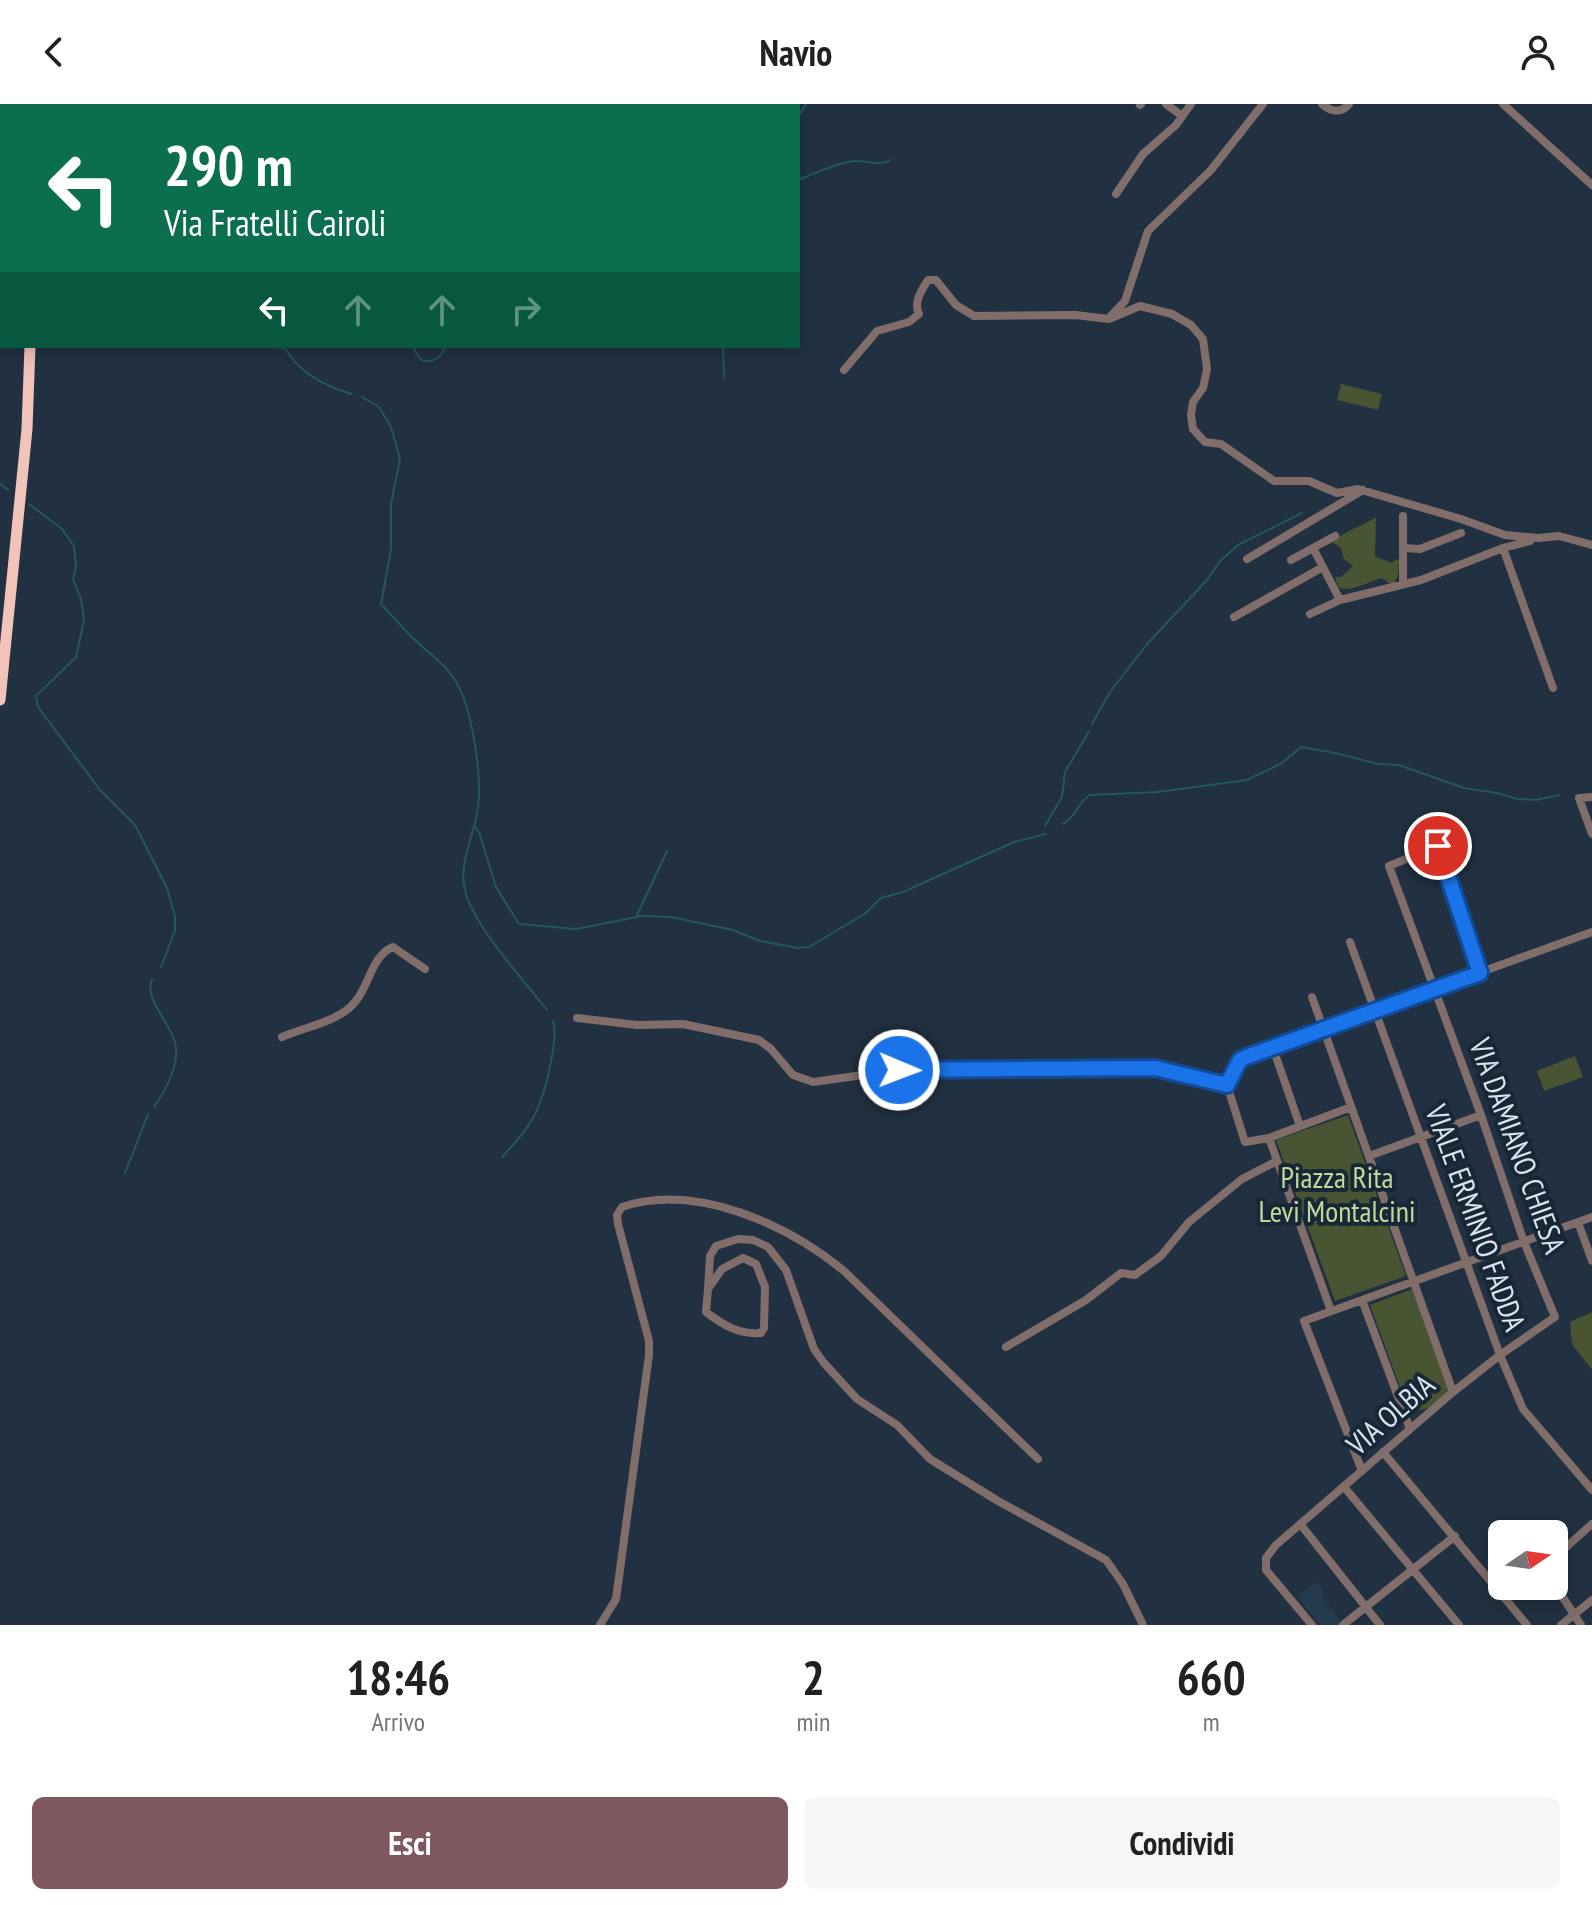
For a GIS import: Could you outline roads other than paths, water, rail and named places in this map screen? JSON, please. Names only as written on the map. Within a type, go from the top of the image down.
[{"type":"highway","points":[[0,700],[27,429],[30,348]]},
{"type":"street","points":[[1166,104],[1182,116]]},
{"type":"street","points":[[1116,194],[1143,154],[1176,125],[1191,104]]},
{"type":"street","points":[[1109,319],[1125,301],[1148,231],[1211,170],[1263,104]]},
{"type":"street","points":[[1322,104],[1334,111],[1341,111],[1349,104]]},
{"type":"street","points":[[1503,104],[1592,185]]},
{"type":"street","points":[[844,370],[877,331],[909,322],[919,314],[920,292],[928,280],[936,280],[956,305],[974,316],[1075,315],[1109,319],[1140,306],[1172,314],[1191,325],[1203,339],[1207,369],[1203,388],[1193,402],[1191,415],[1193,429],[1205,442],[1221,444],[1274,481],[1309,481],[1337,493],[1363,490],[1505,535],[1538,538]]},
{"type":"street","points":[[1247,559],[1363,490]]},
{"type":"street","points":[[1403,516],[1403,584]]},
{"type":"street","points":[[1403,548],[1420,549],[1461,533]]},
{"type":"street","points":[[1291,560],[1335,536]]},
{"type":"street","points":[[1310,614],[1340,600],[1421,580],[1503,548],[1538,538],[1559,536],[1592,545]]},
{"type":"street","points":[[1313,548],[1340,600]]},
{"type":"street","points":[[1503,548],[1553,688]]},
{"type":"street","points":[[1234,617],[1323,567]]},
{"type":"street","points":[[1592,797],[1579,798],[1592,834]]},
{"type":"street","name":"VIA DAMIANO CHIESA","points":[[1480,973],[1438,846],[1389,866],[1481,1115],[1524,1242],[1555,1317]]},
{"type":"street","points":[[1351,1107],[1269,1138],[1245,1142],[1227,1085],[1240,1060],[1592,932]]},
{"type":"street","name":"VIALE ERMINIO FADDA","points":[[1350,942],[1500,1355],[1523,1409],[1592,1490]]},
{"type":"street","points":[[282,1037],[344,1012],[355,1003],[387,949],[393,947],[401,950],[425,969]]},
{"type":"street","points":[[1312,997],[1453,1392]]},
{"type":"street","points":[[577,1018],[637,1025],[683,1024],[759,1040],[793,1075],[813,1082],[899,1070],[1155,1068],[1227,1085]]},
{"type":"street","points":[[1273,1048],[1300,1126]]},
{"type":"street","points":[[1369,1156],[1481,1115]]},
{"type":"street","points":[[1269,1138],[1331,1311]]},
{"type":"street","points":[[1006,1347],[1086,1300],[1121,1273],[1135,1275],[1161,1256],[1189,1222],[1242,1179],[1277,1161]]},
{"type":"street","points":[[600,1625],[616,1599],[649,1355],[649,1341],[618,1224],[617,1215],[622,1207],[634,1203],[682,1200],[729,1209],[796,1236],[844,1271],[1038,1459]]},
{"type":"street","points":[[1362,1471],[1304,1321],[1592,1217]]},
{"type":"street","points":[[1578,1222],[1592,1261]]},
{"type":"street","points":[[708,1289],[722,1269],[743,1258],[756,1264],[765,1287],[764,1328],[761,1333],[749,1334],[728,1328],[706,1312],[710,1256],[716,1246],[738,1239],[753,1240],[768,1247],[786,1270],[814,1349],[857,1399],[897,1425],[930,1459],[998,1501],[1106,1560],[1123,1584],[1143,1625]]},
{"type":"street","points":[[1362,1300],[1410,1429]]},
{"type":"street","name":"VIA OLBIA","points":[[1312,1625],[1266,1570],[1266,1558],[1276,1545],[1453,1392],[1555,1317]]},
{"type":"street","points":[[1383,1452],[1527,1625]]},
{"type":"street","points":[[1345,1488],[1459,1625]]},
{"type":"street","points":[[1568,1545],[1592,1524]]},
{"type":"street","points":[[1301,1525],[1380,1625]]},
{"type":"street","points":[[1343,1625],[1455,1536]]},
{"type":"street","points":[[1564,1600],[1581,1625]]},
{"type":"street","points":[[1561,1625],[1592,1600]]},
{"type":"waterway","points":[[800,114],[806,104]]},
{"type":"waterway","points":[[800,179],[846,162],[882,163],[890,160]]},
{"type":"waterway","points":[[285,348],[297,364],[314,377],[352,394]]},
{"type":"waterway","points":[[413,348],[421,360],[430,361],[439,357],[444,348]]},
{"type":"waterway","points":[[723,348],[724,378]]},
{"type":"waterway","points":[[362,397],[379,407],[391,427],[400,459],[391,504],[391,549],[381,604],[449,671],[460,689],[470,721],[479,793],[464,869],[465,890],[478,920],[547,1010]]},
{"type":"waterway","points":[[0,484],[8,490]]},
{"type":"waterway","points":[[29,504],[62,529],[74,546],[76,566],[73,579],[81,599],[84,620],[76,657],[36,696],[38,707],[100,790],[135,825],[167,888],[175,916],[175,931],[161,967]]},
{"type":"waterway","points":[[1092,724],[1110,692],[1148,643],[1207,580],[1220,561],[1238,545],[1302,513]]},
{"type":"waterway","points":[[1045,826],[1062,797],[1065,772],[1089,731]]},
{"type":"waterway","points":[[1063,824],[1090,795],[1158,792],[1247,780],[1282,763],[1301,747],[1378,764],[1399,765],[1464,788],[1517,799],[1536,800],[1559,795]]},
{"type":"waterway","points":[[475,827],[496,887],[519,924],[576,929],[642,916],[671,917],[798,948],[809,947],[866,913],[881,898],[903,892],[1014,842],[1046,834]]},
{"type":"waterway","points":[[637,915],[667,851]]},
{"type":"waterway","points":[[152,979],[152,996],[176,1048],[173,1072],[154,1107]]},
{"type":"waterway","points":[[502,1157],[525,1130],[540,1104],[553,1053],[553,1021]]},
{"type":"waterway","points":[[125,1173],[148,1114]]},
{"type":"park label","name":"Piazza Rita Levi Montalcini","points":[[1337,1195]]}]
